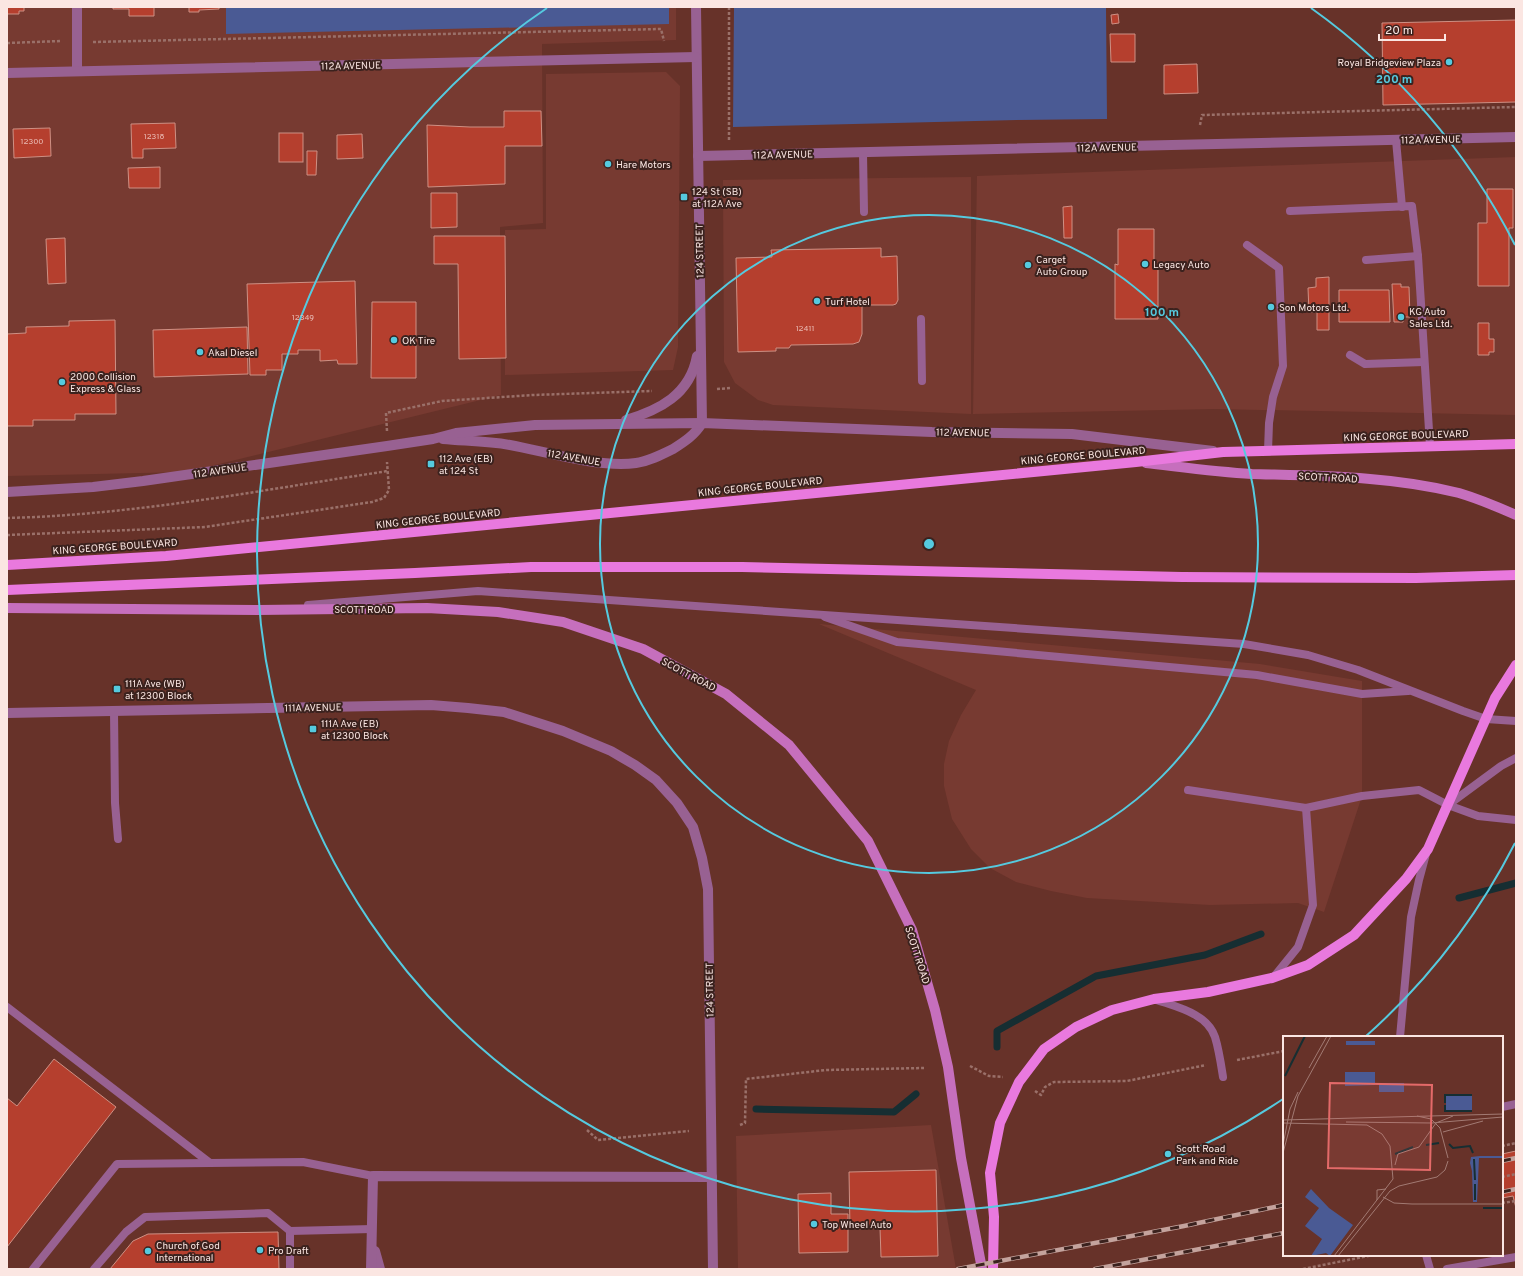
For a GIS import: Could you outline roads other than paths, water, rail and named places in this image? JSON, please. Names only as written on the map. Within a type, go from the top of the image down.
[{"type":"main road","name":"KING GEORGE BOULEVARD","points":[[7,565],[174,555],[1136,462],[1223,452],[1516,444]]},
{"type":"main road","name":"SCOTT ROAD","points":[[1136,462],[1250,474],[1362,478],[1417,484],[1460,494],[1516,515]]},
{"type":"main road","points":[[7,590],[531,567],[734,567],[1174,576],[1416,578],[1516,575]]},
{"type":"main road","name":"SCOTT ROAD","points":[[7,608],[258,610],[427,608],[498,612],[563,622],[643,649],[726,694],[789,745],[868,841],[912,930],[935,1010],[948,1067],[961,1158],[982,1269]]},
{"type":"main road","points":[[993,1269],[994,1217],[990,1173],[1000,1123],[1019,1082],[1044,1049],[1076,1027],[1112,1010],[1154,999],[1208,992],[1272,978],[1308,965],[1354,935],[1406,880],[1428,849],[1486,719],[1503,685],[1516,665]]},
{"type":"street","points":[[77,72],[78,7]]},
{"type":"street","name":"124 STREET","points":[[696,7],[702,423]]},
{"type":"street","name":"112A AVENUE","points":[[7,73],[696,57]]},
{"type":"street","name":"112A AVENUE","points":[[698,156],[1516,137]]},
{"type":"street","points":[[614,423],[653,410],[672,399],[681,390],[692,372],[696,363],[700,340]]},
{"type":"street","name":"112 AVENUE","points":[[433,439],[494,442],[594,461],[623,464],[648,460],[667,452],[692,436],[702,423]]},
{"type":"street","name":"112 AVENUE","points":[[7,492],[93,487],[143,481],[433,439],[456,433],[535,424],[702,423],[932,432],[1072,434],[1223,452]]},
{"type":"street","name":"111A AVENUE","points":[[7,713],[431,705],[504,712],[563,730],[611,750]]},
{"type":"street","name":"124 STREET","points":[[611,750],[656,780],[676,803],[693,827],[702,858],[708,889],[713,1269]]},
{"type":"street","points":[[371,1269],[373,1176],[712,1177]]},
{"type":"street","points":[[372,1233],[380,1269]]},
{"type":"lane","points":[[1396,140],[1402,207]]},
{"type":"lane","points":[[863,153],[864,212]]},
{"type":"lane","points":[[1290,211],[1412,206],[1418,256],[1430,446]]},
{"type":"lane","points":[[1247,245],[1279,268],[1283,366],[1273,397],[1269,423],[1268,451]]},
{"type":"lane","points":[[1366,260],[1418,256]]},
{"type":"lane","points":[[921,319],[922,381]]},
{"type":"lane","points":[[1350,355],[1365,364],[1424,362]]},
{"type":"lane","points":[[258,610],[478,591],[815,613],[1244,644],[1308,654],[1358,670],[1486,719],[1516,721]]},
{"type":"lane","points":[[815,613],[897,642],[1257,675],[1362,694],[1411,691]]},
{"type":"lane","points":[[114,711],[115,803],[118,839]]},
{"type":"lane","points":[[1448,805],[1501,766],[1516,758]]},
{"type":"lane","points":[[1188,790],[1306,808],[1362,796],[1419,790],[1448,805],[1478,816],[1516,820]]},
{"type":"lane","points":[[1272,978],[1298,947],[1313,905],[1306,808]]},
{"type":"lane","points":[[1400,1036],[1411,918],[1419,880],[1428,849]]},
{"type":"lane","points":[[1154,999],[1193,1013],[1208,1024],[1215,1037],[1223,1077]]},
{"type":"lane","points":[[7,1007],[210,1163]]},
{"type":"lane","points":[[1503,1107],[1516,1104]]},
{"type":"lane","points":[[33,1269],[117,1164],[303,1162],[373,1176]]},
{"type":"lane","points":[[94,1269],[126,1232],[145,1217],[268,1213],[290,1231],[372,1233]]},
{"type":"lane","points":[[290,1231],[290,1269]]},
{"type":"lane","points":[[1426,1256],[1430,1269]]},
{"type":"lane","points":[[1447,1269],[1516,1257]]},
{"type":"waterway","points":[[1459,898],[1516,883]]},
{"type":"waterway","points":[[997,1047],[997,1031],[1096,976],[1205,955],[1261,934]]},
{"type":"waterway","points":[[756,1109],[894,1112],[916,1094]]},
{"type":"railway","points":[[1503,1161],[1516,1158]]},
{"type":"railway","points":[[1503,1192],[1516,1189]]},
{"type":"railway","points":[[958,1269],[1184,1226],[1283,1205]]},
{"type":"railway","points":[[1095,1269],[1283,1233]]},
{"type":"place","name":"Royal Bridgeview Plaza","points":[[1449,62]]},
{"type":"place","name":"Hare Motors","points":[[608,164]]},
{"type":"place","name":"124 St (SB) at 112A Ave","points":[[684,197]]},
{"type":"place","name":"Legacy Auto","points":[[1145,264]]},
{"type":"place","name":"Carget Auto Group","points":[[1028,265]]},
{"type":"place","name":"Turf Hotel","points":[[817,301]]},
{"type":"place","name":"Son Motors Ltd.","points":[[1271,307]]},
{"type":"place","name":"KG Auto Sales Ltd.","points":[[1401,317]]},
{"type":"place","name":"OK Tire","points":[[394,340]]},
{"type":"place","name":"Akal Diesel","points":[[200,352]]},
{"type":"place","name":"2000 Collision Express & Glass","points":[[62,382]]},
{"type":"place","name":"112 Ave (EB) at 124 St","points":[[431,464]]},
{"type":"place","name":"111A Ave (WB) at 12300 Block","points":[[117,689]]},
{"type":"place","name":"111A Ave (EB) at 12300 Block","points":[[313,729]]},
{"type":"place","name":"Scott Road Park and Ride","points":[[1168,1154]]},
{"type":"place","name":"Top Wheel Auto","points":[[814,1224]]},
{"type":"place","name":"Pro Draft","points":[[260,1250]]},
{"type":"place","name":"Church of God International","points":[[148,1251]]}]
